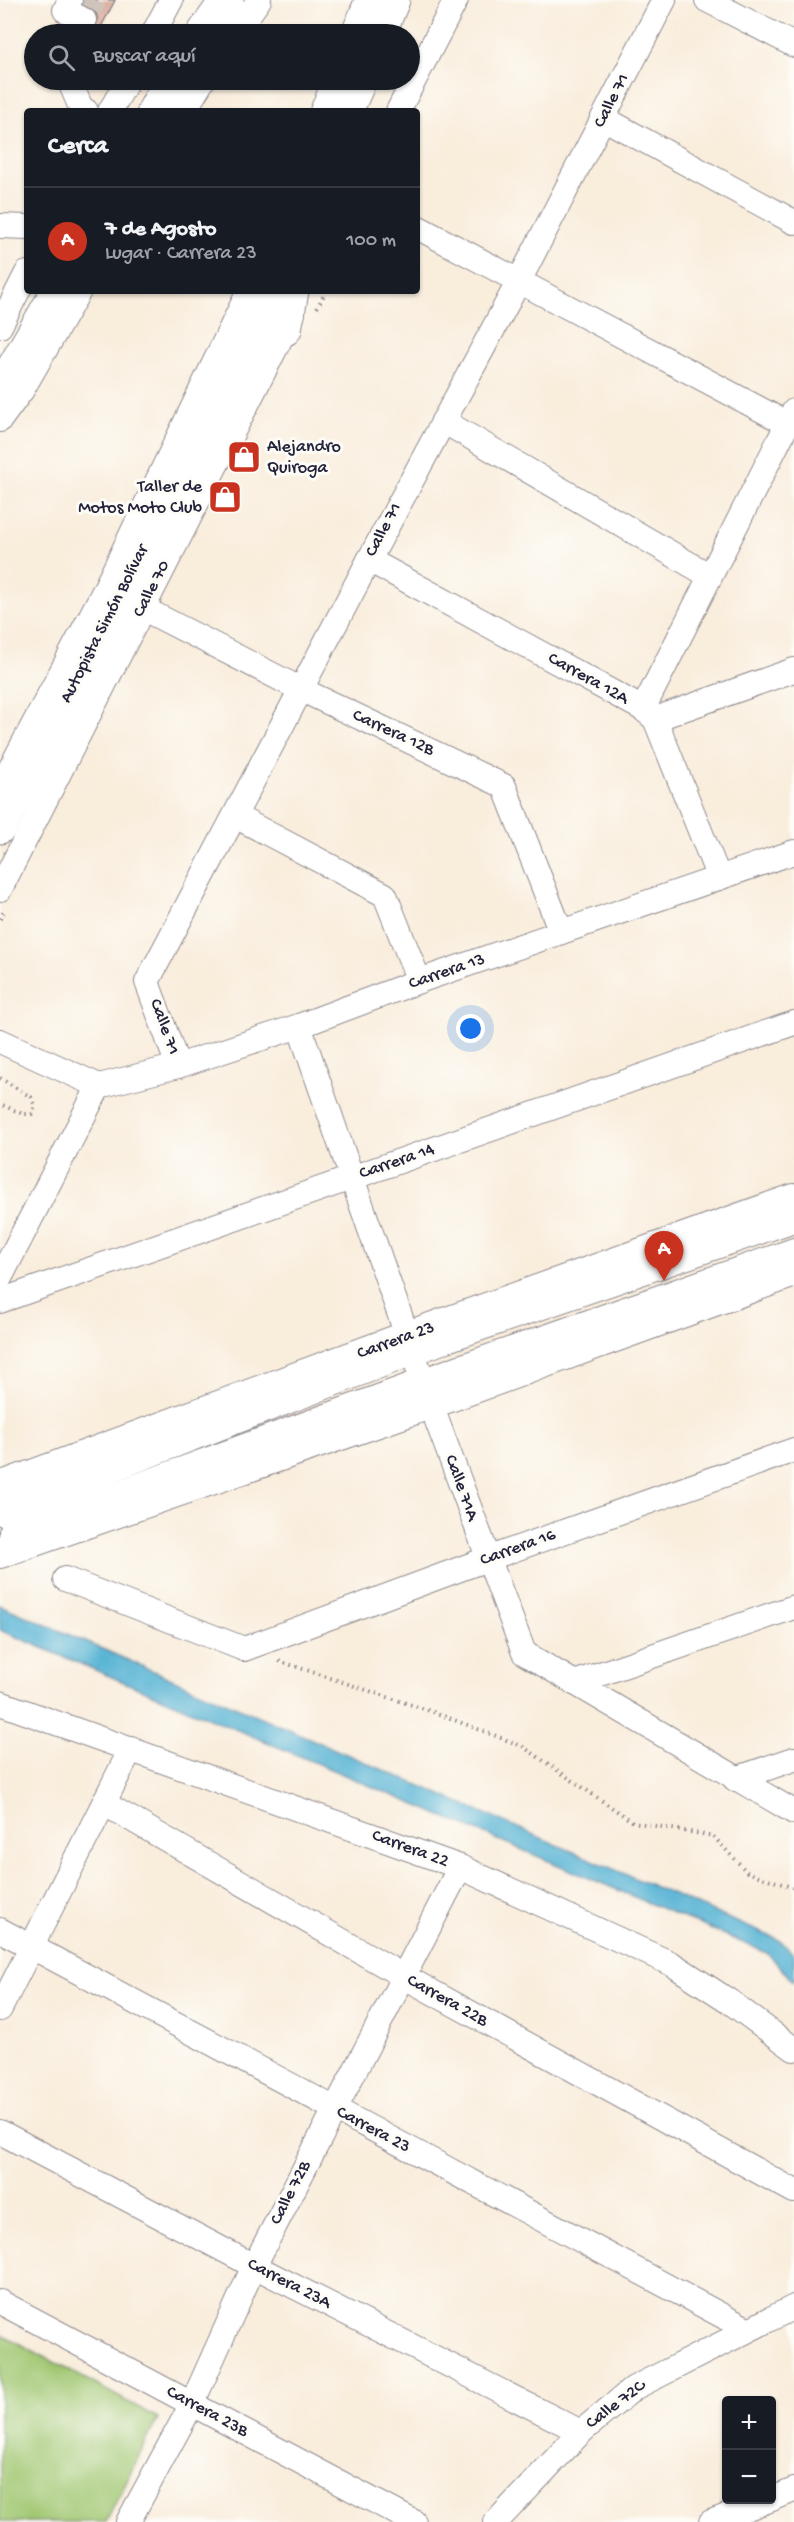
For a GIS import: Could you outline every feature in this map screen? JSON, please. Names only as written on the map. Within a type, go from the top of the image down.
[{"type":"highway","points":[[210,24],[227,0]]},
{"type":"highway","points":[[382,24],[393,0]]},
{"type":"highway","points":[[156,108],[166,90]]},
{"type":"highway","points":[[347,108],[355,90]]},
{"type":"highway","points":[[0,391],[56,294]]},
{"type":"highway","name":"Autopista Simón Bolívar","points":[[0,827],[251,339],[271,294]]},
{"type":"highway","points":[[285,329],[291,294]]},
{"type":"main road","name":"Carrera 23","points":[[0,1488],[410,1345],[794,1200]]},
{"type":"main road","points":[[0,1552],[427,1392],[794,1271]]},
{"type":"street","points":[[158,24],[171,0]]},
{"type":"street","points":[[242,24],[259,0]]},
{"type":"street","points":[[357,24],[367,0]]},
{"type":"street","points":[[420,69],[456,0]]},
{"type":"street","name":"Calle 71","points":[[178,1066],[147,982],[300,689],[519,281],[664,0]]},
{"type":"street","points":[[706,0],[794,45]]},
{"type":"street","points":[[73,90],[81,108]]},
{"type":"street","points":[[112,108],[122,90]]},
{"type":"street","points":[[186,108],[197,90]]},
{"type":"street","points":[[323,108],[330,90]]},
{"type":"street","points":[[400,108],[409,90]]},
{"type":"street","points":[[603,118],[794,222]]},
{"type":"street","points":[[0,226],[24,227]]},
{"type":"street","points":[[420,229],[519,281],[791,417],[710,576],[649,714],[719,878]]},
{"type":"street","points":[[0,326],[24,279]]},
{"type":"street","points":[[0,420],[22,390],[77,294]]},
{"type":"street","points":[[0,788],[105,589],[248,294]]},
{"type":"street","name":"Calle 70","points":[[0,889],[303,294]]},
{"type":"street","points":[[443,422],[710,576]]},
{"type":"street","name":"Carrera 12A","points":[[369,560],[649,714]]},
{"type":"street","name":"Carrera 12B","points":[[142,608],[300,689],[504,786],[561,932]]},
{"type":"street","points":[[649,714],[794,670]]},
{"type":"street","points":[[235,816],[385,895],[419,981]]},
{"type":"street","name":"Carrera 13","points":[[99,1086],[178,1066],[298,1026],[419,981],[794,852]]},
{"type":"street","name":"Carrera 14","points":[[0,1301],[794,1023]]},
{"type":"street","name":"Calle 71A","points":[[298,1026],[487,1559],[524,1653],[794,1812]]},
{"type":"street","points":[[0,1041],[99,1086],[0,1278]]},
{"type":"street","points":[[0,1513],[410,1345],[794,1220]]},
{"type":"street","points":[[0,1536],[427,1392],[794,1250]]},
{"type":"street","name":"Carrera 16","points":[[244,1649],[487,1559],[794,1450]]},
{"type":"street","points":[[65,1579],[244,1649]]},
{"type":"street","points":[[574,1683],[794,1607]]},
{"type":"street","name":"Carrera 22","points":[[0,1703],[459,1867],[672,1964],[729,2001],[794,2049]]},
{"type":"street","points":[[0,2008],[131,1749]]},
{"type":"street","points":[[735,1779],[794,1759]]},
{"type":"street","name":"Carrera 22B","points":[[105,1804],[403,1976],[794,2191]]},
{"type":"street","name":"Calle 72B","points":[[128,2522],[192,2404],[254,2266],[459,1867]]},
{"type":"street","name":"Carrera 23","points":[[0,1930],[747,2329]]},
{"type":"street","name":"Carrera 23A","points":[[0,2132],[254,2266],[581,2432]]},
{"type":"street","name":"Carrera 23B","points":[[0,2302],[414,2522]]},
{"type":"street","name":"Calle 72C","points":[[496,2522],[581,2432],[634,2388],[794,2307]]},
{"type":"street","points":[[776,2497],[794,2490]]},
{"type":"street","points":[[711,2522],[757,2504]]},
{"type":"path","points":[[0,1078],[31,1097],[34,1106],[32,1114],[23,1114],[0,1104]]},
{"type":"path","points":[[244,1649],[436,1713],[522,1746],[633,1822],[713,1836],[747,1872],[794,1888]]},
{"type":"green space","points":[[0,2333],[158,2418],[106,2522],[0,2522]]},
{"type":"water","points":[[0,1605],[781,1941],[794,1955],[794,1982],[767,1953],[0,1630]]},
{"type":"building","points":[[84,0],[115,0],[102,24],[97,24],[96,13],[83,4]]},
{"type":"tunnel","points":[[90,9],[95,0]]},
{"type":"place","name":"Alejandro Quiroga","points":[[244,457]]},
{"type":"place","name":"Taller de Motos Moto Club","points":[[225,497]]},
{"type":"place","name":"7 de Agosto","points":[[664,1281]]}]
